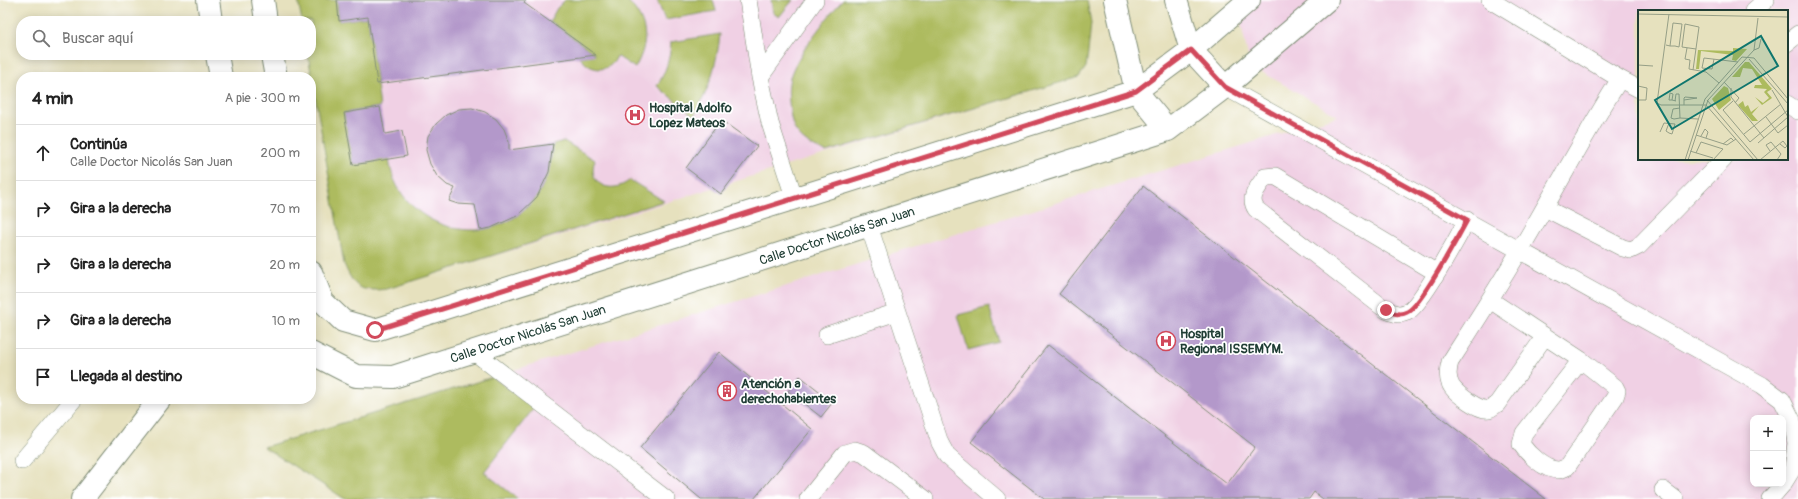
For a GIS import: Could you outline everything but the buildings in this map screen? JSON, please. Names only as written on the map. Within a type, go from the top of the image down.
[{"type":"street","points":[[208,0],[210,16]]},
{"type":"street","points":[[263,0],[265,16]]},
{"type":"street","points":[[1115,0],[1136,91],[1168,130]]},
{"type":"street","points":[[1176,0],[1191,50],[1225,87]]},
{"type":"street","points":[[317,304],[343,321],[375,330],[794,197],[1136,91],[1191,50],[1250,0]]},
{"type":"street","name":"Calle Doctor Nicolás San Juan","points":[[316,356],[356,376],[393,377],[1168,130],[1225,87],[1327,0]]},
{"type":"street","points":[[218,60],[220,72]]},
{"type":"street","points":[[273,60],[275,72]]},
{"type":"street","points":[[82,499],[156,404]]},
{"type":"lane","points":[[748,0],[760,77],[770,123],[794,197]]},
{"type":"lane","points":[[760,77],[815,0]]},
{"type":"lane","points":[[1490,0],[1638,88]]},
{"type":"lane","points":[[1754,10],[1766,0]]},
{"type":"lane","points":[[1788,42],[1798,34]]},
{"type":"lane","points":[[1545,336],[1497,404],[1489,410],[1475,406],[1452,387],[1449,379],[1448,368],[1450,362],[1490,300],[1545,208],[1594,120],[1620,79]]},
{"type":"lane","points":[[1225,87],[1762,385],[1782,400],[1792,420],[1796,443],[1793,468],[1786,479]]},
{"type":"lane","points":[[1545,208],[1622,248],[1631,250],[1639,246],[1723,160]]},
{"type":"lane","points":[[1437,273],[1275,176],[1264,177],[1252,197],[1256,209],[1386,310],[1398,315],[1408,312],[1415,305],[1437,273],[1467,220]]},
{"type":"lane","points":[[869,226],[940,443],[947,456],[997,499]]},
{"type":"lane","points":[[1490,300],[1581,360],[1615,387],[1617,391],[1615,397],[1567,467],[1559,470],[1549,468],[1526,451],[1521,444],[1524,433],[1581,360]]},
{"type":"lane","points":[[827,335],[897,312]]},
{"type":"lane","points":[[474,351],[666,499]]},
{"type":"lane","points":[[22,461],[70,404]]},
{"type":"lane","points":[[808,499],[845,453],[855,450],[864,453],[926,499]]},
{"type":"lane","points":[[1770,499],[1780,487]]},
{"type":"shaded area","name":"Hospital Adolfo Lopez Mateos","points":[[299,0],[1087,0],[1091,23],[1086,67],[1079,77],[730,183],[721,194],[713,188],[387,289],[368,291],[352,281],[344,264],[316,87],[316,72],[314,72],[312,60],[316,60],[316,16],[308,16]]},
{"type":"shaded area","name":"Hospital Regional ISSEMYM.","points":[[1236,0],[1798,0],[1798,499],[345,499],[264,447],[1338,116],[1250,65]]},
{"type":"green space","points":[[298,0],[337,0],[339,21],[368,17],[380,107],[344,113],[353,165],[389,158],[395,180],[406,199],[422,214],[442,224],[463,230],[485,229],[506,222],[525,209],[536,198],[546,177],[550,164],[553,144],[564,141],[595,160],[593,168],[594,176],[602,185],[615,187],[623,185],[630,180],[664,201],[387,289],[370,290],[360,287],[355,284],[344,264],[316,101],[316,72],[311,72],[309,60],[316,60],[316,16],[301,16]]},
{"type":"green space","points":[[565,0],[627,0],[634,8],[643,24],[645,40],[640,58],[635,68],[617,56],[610,66],[605,68],[594,68],[584,62],[580,57],[595,54],[550,21],[557,8]]},
{"type":"green space","points":[[657,0],[713,0],[716,11],[665,20]]},
{"type":"green space","points":[[771,0],[793,0],[779,17],[773,13]]},
{"type":"green space","points":[[843,0],[1087,0],[1091,23],[1086,67],[1079,77],[826,152],[807,143],[796,132],[790,111],[788,95],[789,86],[790,78],[798,60],[829,15]]},
{"type":"green space","points":[[720,34],[712,76],[694,116],[657,86],[667,65],[671,42]]},
{"type":"green space","points":[[989,307],[999,342],[968,350],[958,315]]},
{"type":"green space","points":[[493,377],[534,408],[484,472],[518,499],[345,499],[264,447]]},
{"type":"place","name":"Hospital Adolfo Lopez Mateos","points":[[635,115]]},
{"type":"place","name":"Hospital Regional ISSEMYM.","points":[[1166,341]]},
{"type":"place","name":"Atención a derechohabientes","points":[[727,391]]},
{"type":"route","points":[[375,330],[794,197],[1136,91],[1191,50],[1225,87],[1467,220],[1437,273],[1415,305],[1408,312],[1398,315],[1386,310]]}]
